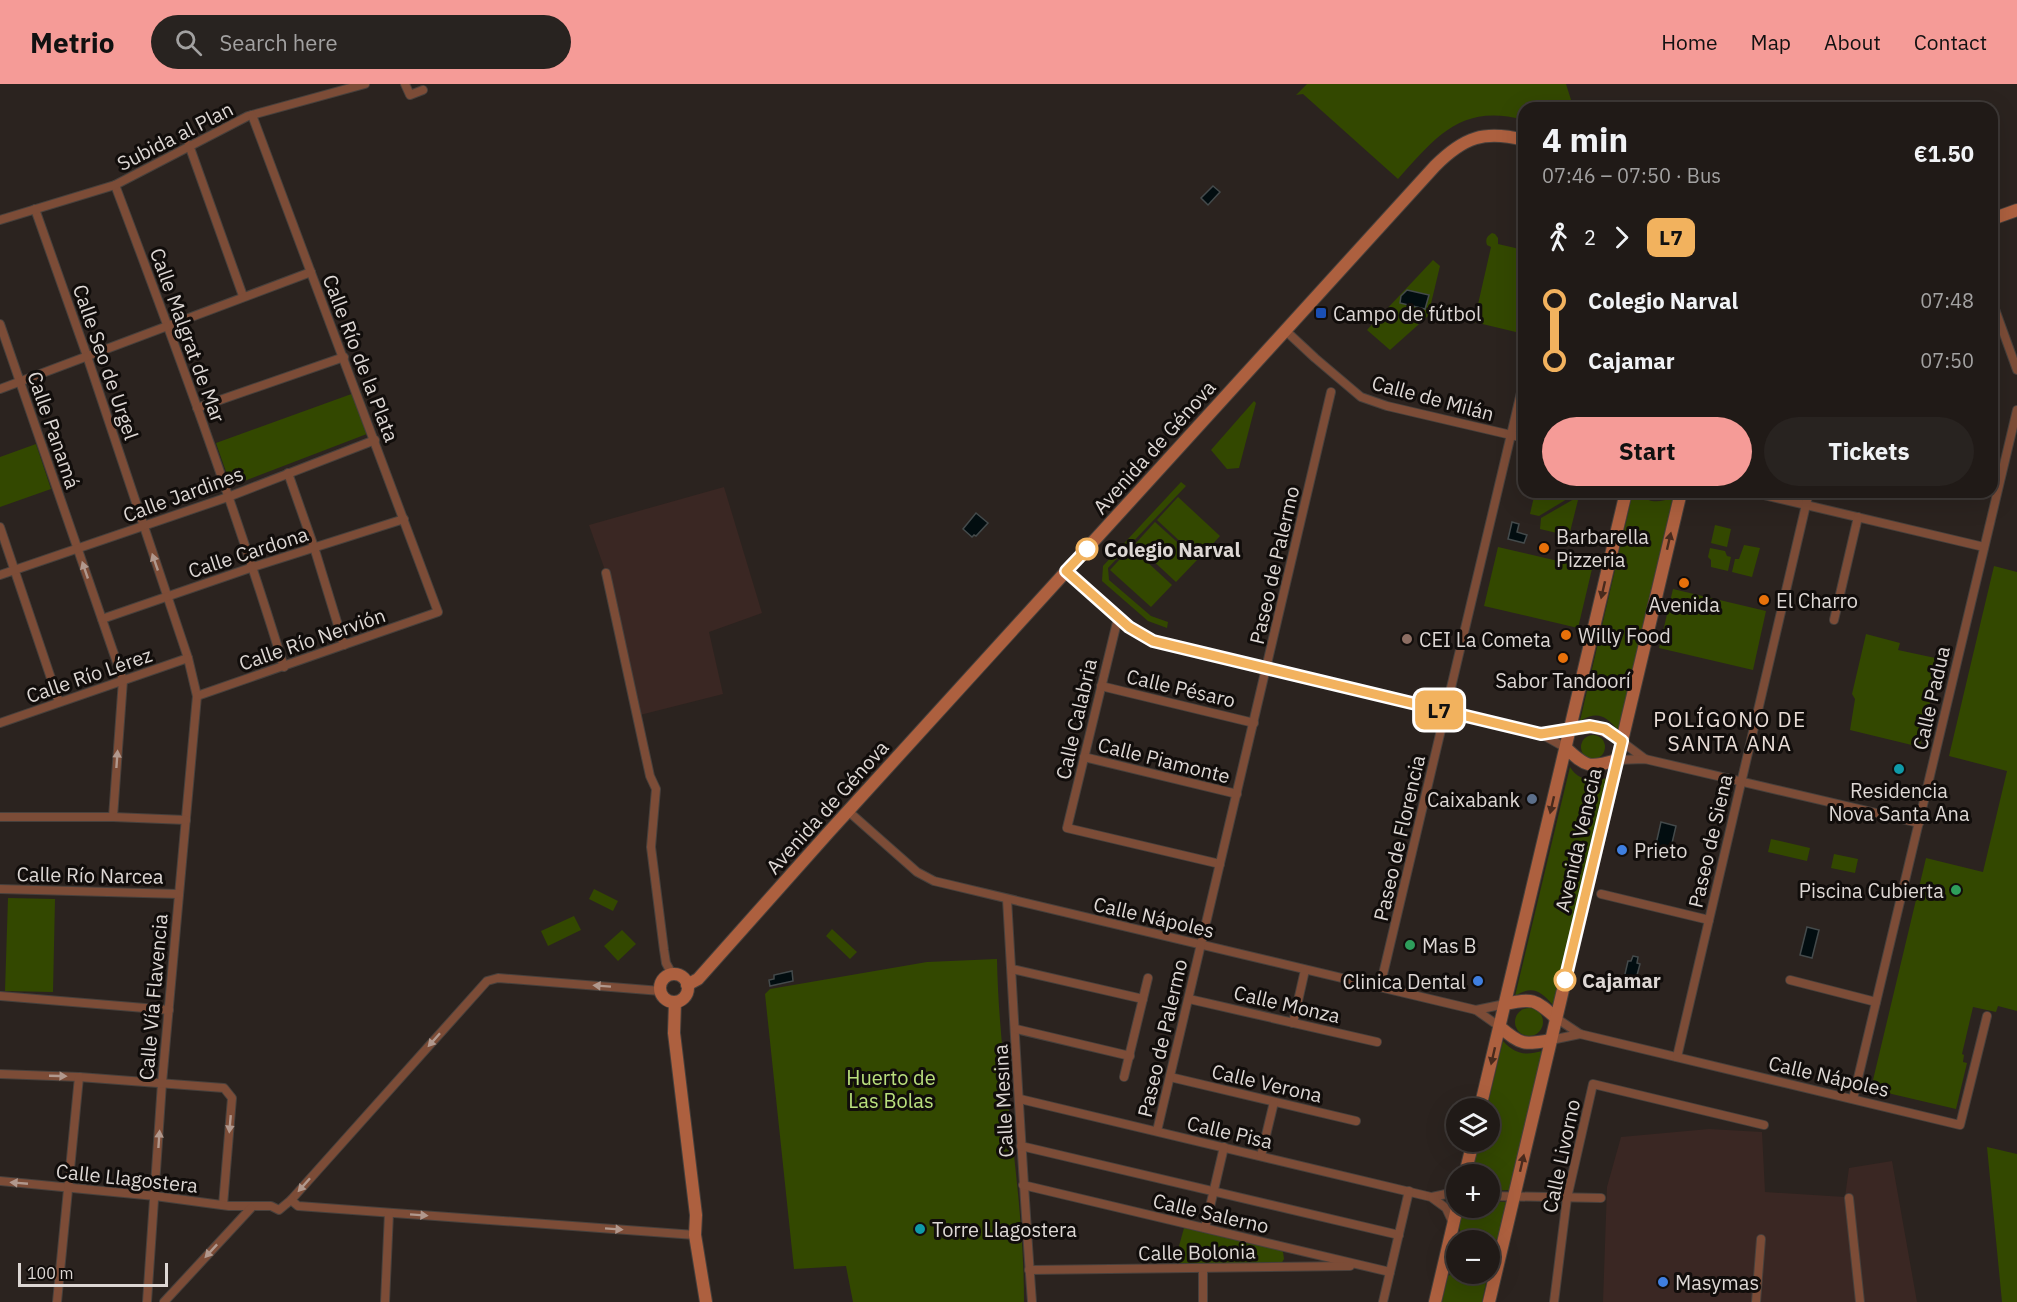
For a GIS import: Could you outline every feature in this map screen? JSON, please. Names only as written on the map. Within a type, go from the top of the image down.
[{"type":"street","name":"Subida al Plan","points":[[0,220],[115,185],[252,116],[365,84]]},
{"type":"street","points":[[405,84],[410,95],[423,90]]},
{"type":"street","name":"Calle Río de la Plata","points":[[252,116],[438,612]]},
{"type":"street","name":"Avenida de Génova","points":[[687,985],[698,979],[1435,166],[1453,150],[1472,138],[1502,135],[1518,139]]},
{"type":"street","points":[[189,146],[243,296]]},
{"type":"street","name":"Calle Malgrat de Mar","points":[[115,185],[168,325],[253,567],[284,666]]},
{"type":"street","name":"Calle Seo de Urgel","points":[[35,209],[87,356],[167,597]]},
{"type":"street","points":[[1998,217],[2017,210]]},
{"type":"street","points":[[0,389],[311,272]]},
{"type":"street","points":[[1998,318],[2017,370]]},
{"type":"street","name":"Calle Panamá","points":[[0,324],[123,680]]},
{"type":"street","name":"Calle de Milán","points":[[1286,331],[1361,397],[1387,406],[1518,437]]},
{"type":"street","points":[[197,408],[344,357]]},
{"type":"street","name":"Paseo de Palermo","points":[[1158,1131],[1331,392]]},
{"type":"street","name":"Paseo de Florencia","points":[[1380,987],[1518,405]]},
{"type":"street","name":"Calle Padua","points":[[1998,489],[2017,410]]},
{"type":"street","name":"Calle Jardines","points":[[0,575],[228,497],[375,440]]},
{"type":"street","points":[[288,473],[344,645]]},
{"type":"street","name":"Avenida Venecia","points":[[1482,1098],[1625,498]]},
{"type":"street","name":"Avenida Venecia","points":[[1500,1237],[1514,1197],[1680,498]]},
{"type":"street","points":[[1776,498],[1984,547]]},
{"type":"street","name":"Paseo de Siena","points":[[1677,1057],[1808,498]]},
{"type":"street","name":"Calle Padua","points":[[1853,1099],[1996,498]]},
{"type":"street","points":[[1834,620],[1858,517]]},
{"type":"street","name":"Calle Cardona","points":[[102,619],[253,567],[404,519]]},
{"type":"street","points":[[0,527],[59,702]]},
{"type":"street","points":[[1066,571],[1136,633],[1153,641],[1541,734],[1566,748],[1581,762],[1597,766],[1617,760],[1645,759],[1919,823]]},
{"type":"street","points":[[606,573],[650,776],[656,789],[651,847],[666,963],[672,974],[680,976],[687,985],[685,996],[675,1002],[666,999],[661,991],[663,980],[672,974]]},
{"type":"street","name":"Calle Vía Flavencia","points":[[147,1302],[162,1083],[197,696],[188,658],[167,597]]},
{"type":"street","name":"Calle Río Nervión","points":[[197,696],[438,612]]},
{"type":"street","name":"Calle Calabria","points":[[1118,618],[1067,828],[1220,864]]},
{"type":"street","name":"Calle Río Lérez","points":[[0,723],[188,658]]},
{"type":"street","points":[[113,817],[123,680]]},
{"type":"street","name":"Calle Pésaro","points":[[1101,686],[1254,723]]},
{"type":"street","points":[[1541,734],[1590,726],[1605,729],[1645,759]]},
{"type":"street","name":"Calle Piamonte","points":[[1084,757],[1237,794]]},
{"type":"street","name":"Calle Nápoles","points":[[848,811],[912,868],[928,879],[1476,1010],[1500,1027]]},
{"type":"street","points":[[0,817],[113,817],[186,820]]},
{"type":"street","name":"Calle Río Narcea","points":[[0,889],[179,894]]},
{"type":"street","points":[[1601,894],[1709,920]]},
{"type":"street","name":"Calle Mesina","points":[[1007,899],[1032,1302]]},
{"type":"street","points":[[1012,969],[1143,999]]},
{"type":"street","points":[[1293,1023],[1305,970]]},
{"type":"street","points":[[661,991],[498,978],[487,981],[291,1200],[298,1206],[695,1235]]},
{"type":"street","points":[[1125,1077],[1148,978]]},
{"type":"street","points":[[1790,980],[1876,1002]]},
{"type":"street","points":[[0,996],[169,1010]]},
{"type":"street","name":"Calle Monza","points":[[1189,999],[1377,1042]]},
{"type":"street","points":[[1505,1004],[1533,1001],[1540,1003],[1556,1018]]},
{"type":"street","points":[[675,1002],[674,1033],[696,1215],[695,1235],[706,1302]]},
{"type":"street","name":"Calle Nápoles","points":[[1476,1010],[1505,1004]]},
{"type":"street","name":"Calle Nápoles","points":[[1556,1018],[1580,1034],[1960,1125],[1987,1016]]},
{"type":"street","points":[[1500,1027],[1515,1041],[1530,1044],[1551,1040]]},
{"type":"street","points":[[1016,1029],[1130,1056]]},
{"type":"street","name":"Calle Nápoles","points":[[1551,1040],[1580,1034]]},
{"type":"street","points":[[0,1074],[79,1077],[224,1088],[232,1098],[223,1205]]},
{"type":"street","points":[[57,1302],[79,1077]]},
{"type":"street","name":"Calle Verona","points":[[1170,1077],[1356,1121]]},
{"type":"street","name":"Calle Livorno","points":[[1554,1302],[1567,1198],[1593,1084],[1764,1125]]},
{"type":"street","name":"Calle Pisa","points":[[1020,1099],[1431,1197]]},
{"type":"street","points":[[1262,1156],[1274,1102]]},
{"type":"street","points":[[1021,1146],[1399,1235]]},
{"type":"street","points":[[1205,1228],[1224,1147]]},
{"type":"street","name":"Calle Llagostera","points":[[0,1181],[251,1208],[271,1206],[279,1210],[291,1200]]},
{"type":"street","name":"Calle Salerno","points":[[1023,1185],[1390,1272]]},
{"type":"street","points":[[1383,1302],[1409,1191]]},
{"type":"street","points":[[1431,1197],[1446,1194]]},
{"type":"street","points":[[1500,1196],[1601,1198]]},
{"type":"street","points":[[1431,1197],[1446,1208],[1453,1230]]},
{"type":"street","points":[[1849,1198],[1860,1302]]},
{"type":"street","points":[[164,1302],[251,1208]]},
{"type":"street","points":[[385,1302],[389,1213]]},
{"type":"street","points":[[1756,1302],[1761,1239]]},
{"type":"street","points":[[1435,1302],[1446,1259]]},
{"type":"street","name":"Calle Bolonia","points":[[1029,1270],[1365,1266]]},
{"type":"street","points":[[1203,1268],[1203,1302]]},
{"type":"street","points":[[1442,1272],[1446,1270]]},
{"type":"street","name":"Avenida Venecia","points":[[1489,1302],[1490,1284]]},
{"type":"shaded area","points":[[1213,186],[1220,192],[1208,205],[1201,198]]},
{"type":"shaded area","points":[[1407,290],[1429,295],[1425,309],[1400,303],[1401,296]]},
{"type":"shaded area","points":[[724,487],[762,613],[709,632],[723,694],[636,716],[606,573],[589,525]]},
{"type":"shaded area","points":[[976,513],[988,523],[976,536],[972,537],[963,529]]},
{"type":"shaded area","points":[[1512,522],[1519,524],[1517,532],[1527,535],[1524,543],[1508,539]]},
{"type":"shaded area","points":[[1661,822],[1676,826],[1669,856],[1654,853]]},
{"type":"shaded area","points":[[1807,927],[1819,930],[1812,958],[1800,955]]},
{"type":"shaded area","points":[[1633,956],[1638,957],[1637,963],[1640,964],[1633,990],[1622,987],[1628,961],[1631,961]]},
{"type":"shaded area","points":[[792,971],[793,981],[770,986],[769,980],[774,979],[774,975]]},
{"type":"shaded area","points":[[1709,1129],[1762,1132],[1765,1192],[1845,1197],[1849,1168],[1892,1161],[1917,1302],[1603,1302],[1607,1187],[1621,1137]]},
{"type":"green space","points":[[1307,84],[1566,84],[1572,102],[1518,102],[1518,119],[1483,116],[1466,120],[1438,137],[1398,179],[1303,94],[1296,95]]},
{"type":"green space","points":[[1492,233],[1495,234],[1498,244],[1518,249],[1518,333],[1474,322],[1491,247],[1487,245],[1488,237]]},
{"type":"green space","points":[[1433,260],[1440,266],[1428,316],[1390,350],[1367,330]]},
{"type":"green space","points":[[357,392],[372,432],[231,486],[216,443]]},
{"type":"green space","points":[[1254,401],[1256,403],[1239,468],[1227,469],[1211,450]]},
{"type":"green space","points":[[36,444],[51,489],[0,507],[0,457]]},
{"type":"green space","points":[[1181,482],[1186,486],[1108,568],[1109,580],[1151,616],[1168,622],[1167,628],[1148,621],[1102,581],[1103,566]]},
{"type":"green space","points":[[1178,497],[1220,536],[1199,559],[1157,520]]},
{"type":"green space","points":[[1534,498],[1569,498],[1539,516],[1530,514]]},
{"type":"green space","points":[[1632,498],[1662,501],[1673,498],[1618,730],[1605,718],[1596,715],[1580,721]]},
{"type":"green space","points":[[1574,499],[1578,500],[1569,536],[1540,529],[1541,518]]},
{"type":"green space","points":[[1155,522],[1197,560],[1176,582],[1135,544]]},
{"type":"green space","points":[[1715,525],[1731,529],[1727,547],[1711,543]]},
{"type":"green space","points":[[1744,545],[1760,548],[1752,577],[1732,572],[1735,559],[1739,559]]},
{"type":"green space","points":[[1131,547],[1172,585],[1151,607],[1110,570]]},
{"type":"green space","points":[[1498,547],[1592,569],[1578,628],[1484,606]]},
{"type":"green space","points":[[1710,548],[1725,551],[1727,556],[1731,557],[1728,571],[1711,567],[1711,560],[1708,557]]},
{"type":"green space","points":[[1994,566],[2017,572],[2017,1011],[1998,1006],[1996,1012],[1973,1007],[1962,1054],[1964,1055],[1963,1062],[1967,1063],[1956,1109],[1879,1091],[1873,1080],[1926,858],[1983,872],[2007,771],[1949,756]]},
{"type":"green space","points":[[1673,589],[1766,611],[1753,670],[1659,648]]},
{"type":"green space","points":[[1866,634],[1900,643],[1898,650],[1940,659],[1920,747],[1850,730],[1855,699],[1852,694]]},
{"type":"green space","points":[[1593,735],[1602,738],[1605,747],[1602,756],[1593,759],[1584,756],[1581,747],[1584,738]]},
{"type":"green space","points":[[1570,767],[1581,778],[1596,780],[1606,778],[1553,1005],[1540,993],[1532,990],[1515,996]]},
{"type":"green space","points":[[1771,839],[1810,848],[1807,861],[1768,852]]},
{"type":"green space","points":[[1834,854],[1858,859],[1855,873],[1831,868]]},
{"type":"green space","points":[[594,889],[618,901],[613,911],[589,899]]},
{"type":"green space","points":[[8,898],[55,899],[53,992],[5,991]]},
{"type":"green space","points":[[574,916],[581,930],[548,946],[541,931]]},
{"type":"green space","points":[[832,929],[857,952],[850,959],[826,936]]},
{"type":"green space","points":[[622,930],[636,944],[618,961],[604,946]]},
{"type":"green space","name":"Huerto de Las Bolas","points":[[997,959],[1002,1045],[1020,1216],[1024,1302],[853,1302],[846,1266],[794,1269],[765,994],[770,989],[927,962]]},
{"type":"green space","points":[[1529,1008],[1539,1012],[1543,1022],[1539,1032],[1529,1036],[1519,1032],[1515,1022],[1519,1012]]},
{"type":"green space","points":[[1503,1041],[1521,1053],[1542,1051],[1510,1190],[1500,1190],[1500,1164],[1474,1164],[1477,1152],[1500,1152],[1500,1098],[1489,1098]]},
{"type":"green space","points":[[1987,1147],[2017,1154],[2017,1302],[2002,1302]]},
{"type":"green space","points":[[1500,1202],[1506,1202],[1500,1232],[1500,1230],[1460,1230],[1460,1219],[1500,1218]]},
{"type":"green space","points":[[1184,1228],[1280,1250],[1283,1252],[1284,1259],[1281,1264],[1179,1263],[1179,1246]]},
{"type":"green space","points":[[1446,1284],[1486,1284],[1482,1302],[1442,1302]]},
{"type":"bus line","name":"L7","points":[[1087,549],[1066,571],[1144,638],[1161,644],[1541,734],[1590,726],[1605,729],[1622,741],[1565,980]]},
{"type":"place","name":"Campo de fútbol","points":[[1321,313]]},
{"type":"place","name":"Barbarella Pizzeria","points":[[1544,548]]},
{"type":"place","name":"Colegio Narval","points":[[1087,549]]},
{"type":"place","name":"Avenida","points":[[1684,583]]},
{"type":"place","name":"El Charro","points":[[1764,600]]},
{"type":"place","name":"Willy Food","points":[[1566,635]]},
{"type":"place","name":"CEI La Cometa","points":[[1407,639]]},
{"type":"place","name":"Sabor Tandoorí","points":[[1563,658]]},
{"type":"place","name":"Residencia Nova Santa Ana","points":[[1899,769]]},
{"type":"place","name":"Caixabank","points":[[1532,799]]},
{"type":"place","name":"Prieto","points":[[1622,850]]},
{"type":"place","name":"Piscina Cubierta","points":[[1956,890]]},
{"type":"place","name":"Mas B","points":[[1410,945]]},
{"type":"place","name":"Cajamar","points":[[1565,980]]},
{"type":"place","name":"Clinica Dental","points":[[1478,981]]},
{"type":"place","name":"Torre Llagostera","points":[[920,1229]]},
{"type":"place","name":"Masymas","points":[[1663,1282]]},
{"type":"district","name":"POLÍGONO DE SANTA ANA","points":[[1730,731]]}]
